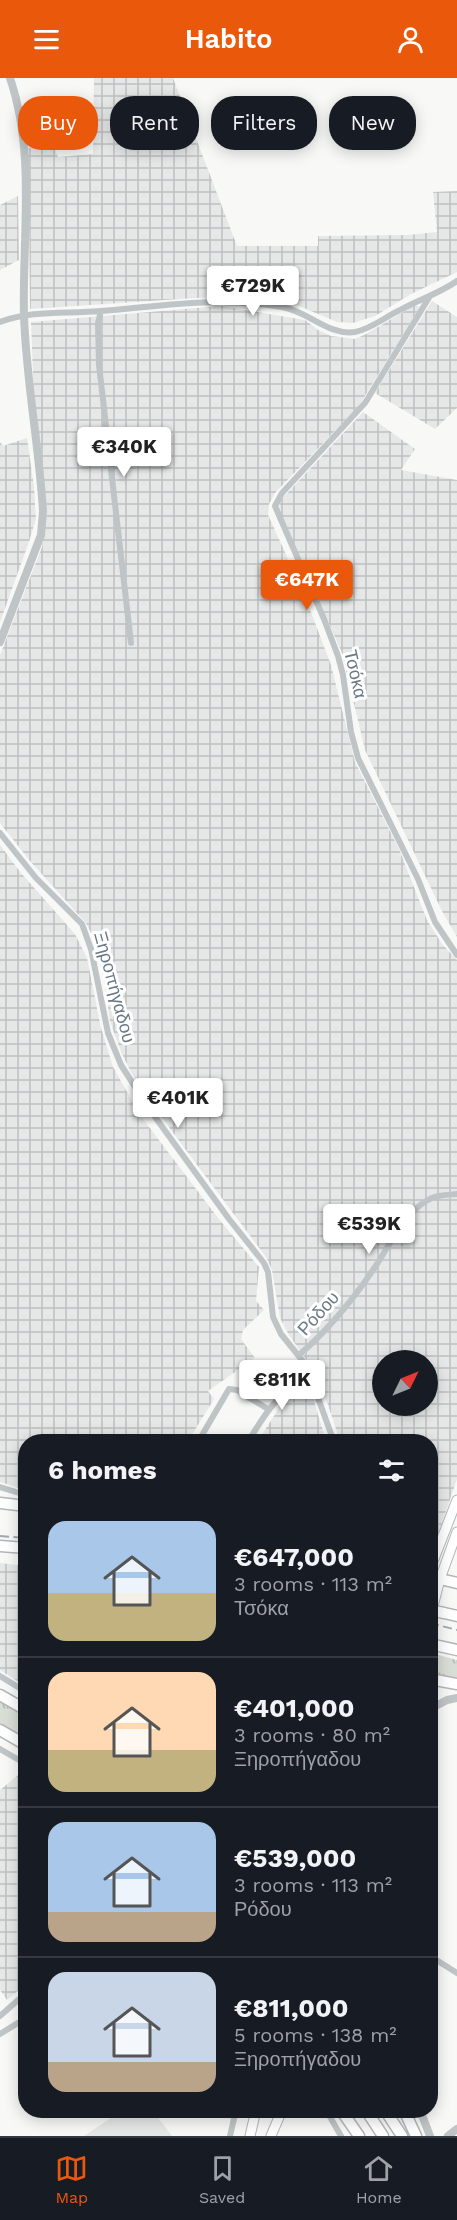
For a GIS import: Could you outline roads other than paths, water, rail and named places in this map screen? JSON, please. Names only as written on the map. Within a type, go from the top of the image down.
[{"type":"highway","points":[[0,1503],[18,1505]]},
{"type":"highway","points":[[0,1546],[18,1547]]},
{"type":"highway","points":[[438,1581],[457,1583]]},
{"type":"highway","points":[[438,1612],[457,1616]]},
{"type":"highway","points":[[438,1645],[457,1650]]},
{"type":"highway","points":[[438,1682],[457,1684]]},
{"type":"highway","points":[[0,1695],[18,1705]]},
{"type":"highway","points":[[0,1730],[18,1740]]},
{"type":"highway","points":[[347,2118],[359,2136]]},
{"type":"highway","points":[[371,2118],[383,2136]]},
{"type":"highway","points":[[390,2118],[402,2136]]},
{"type":"highway","points":[[408,2118],[416,2136]]},
{"type":"main road","points":[[438,1549],[457,1500]]},
{"type":"main road","points":[[438,1574],[457,1532]]},
{"type":"main road","points":[[250,2136],[254,2118]]},
{"type":"main road","points":[[271,2136],[279,2118]]},
{"type":"street","points":[[0,642],[41,535],[42,522],[42,498],[24,315],[25,174],[19,120],[10,78]]},
{"type":"street","points":[[0,322],[24,315],[101,311],[199,301],[232,301],[285,307],[309,316],[325,327],[340,332],[353,332],[367,328],[457,281]]},
{"type":"street","name":"Τσόκα","points":[[430,296],[365,403],[282,493],[275,506],[338,656],[358,759],[418,879],[435,922],[457,955]]},
{"type":"street","points":[[101,311],[98,323],[99,364],[131,643]]},
{"type":"street","name":"Ξηροπήγαδου","points":[[0,833],[36,878],[82,924],[91,949],[108,1033],[121,1065],[150,1110],[264,1263],[268,1272],[273,1317],[281,1334],[299,1355],[309,1373],[331,1434]]},
{"type":"street","name":"Ρόδου","points":[[299,1355],[333,1323],[418,1206],[436,1196],[457,1194]]},
{"type":"street","points":[[253,1434],[268,1409],[281,1394],[309,1373]]},
{"type":"street","points":[[249,1398],[260,1380]]},
{"type":"street","points":[[203,1434],[229,1389],[237,1390],[268,1409]]},
{"type":"street","points":[[0,1487],[18,1493]]},
{"type":"street","points":[[0,1676],[18,1687]]},
{"type":"street","points":[[438,1705],[457,1698]]},
{"type":"street","points":[[0,1749],[18,1759]]},
{"type":"street","points":[[438,1961],[457,1973]]},
{"type":"street","points":[[0,2016],[18,2000]]},
{"type":"street","points":[[0,2034],[18,2023]]},
{"type":"street","points":[[230,2136],[234,2118]]},
{"type":"street","points":[[331,2118],[342,2136]]},
{"type":"street","points":[[423,2118],[430,2136]]},
{"type":"street","points":[[448,2136],[457,2129]]},
{"type":"railway","points":[[0,1536],[18,1537]]},
{"type":"railway","points":[[438,1625],[457,1630]]}]
